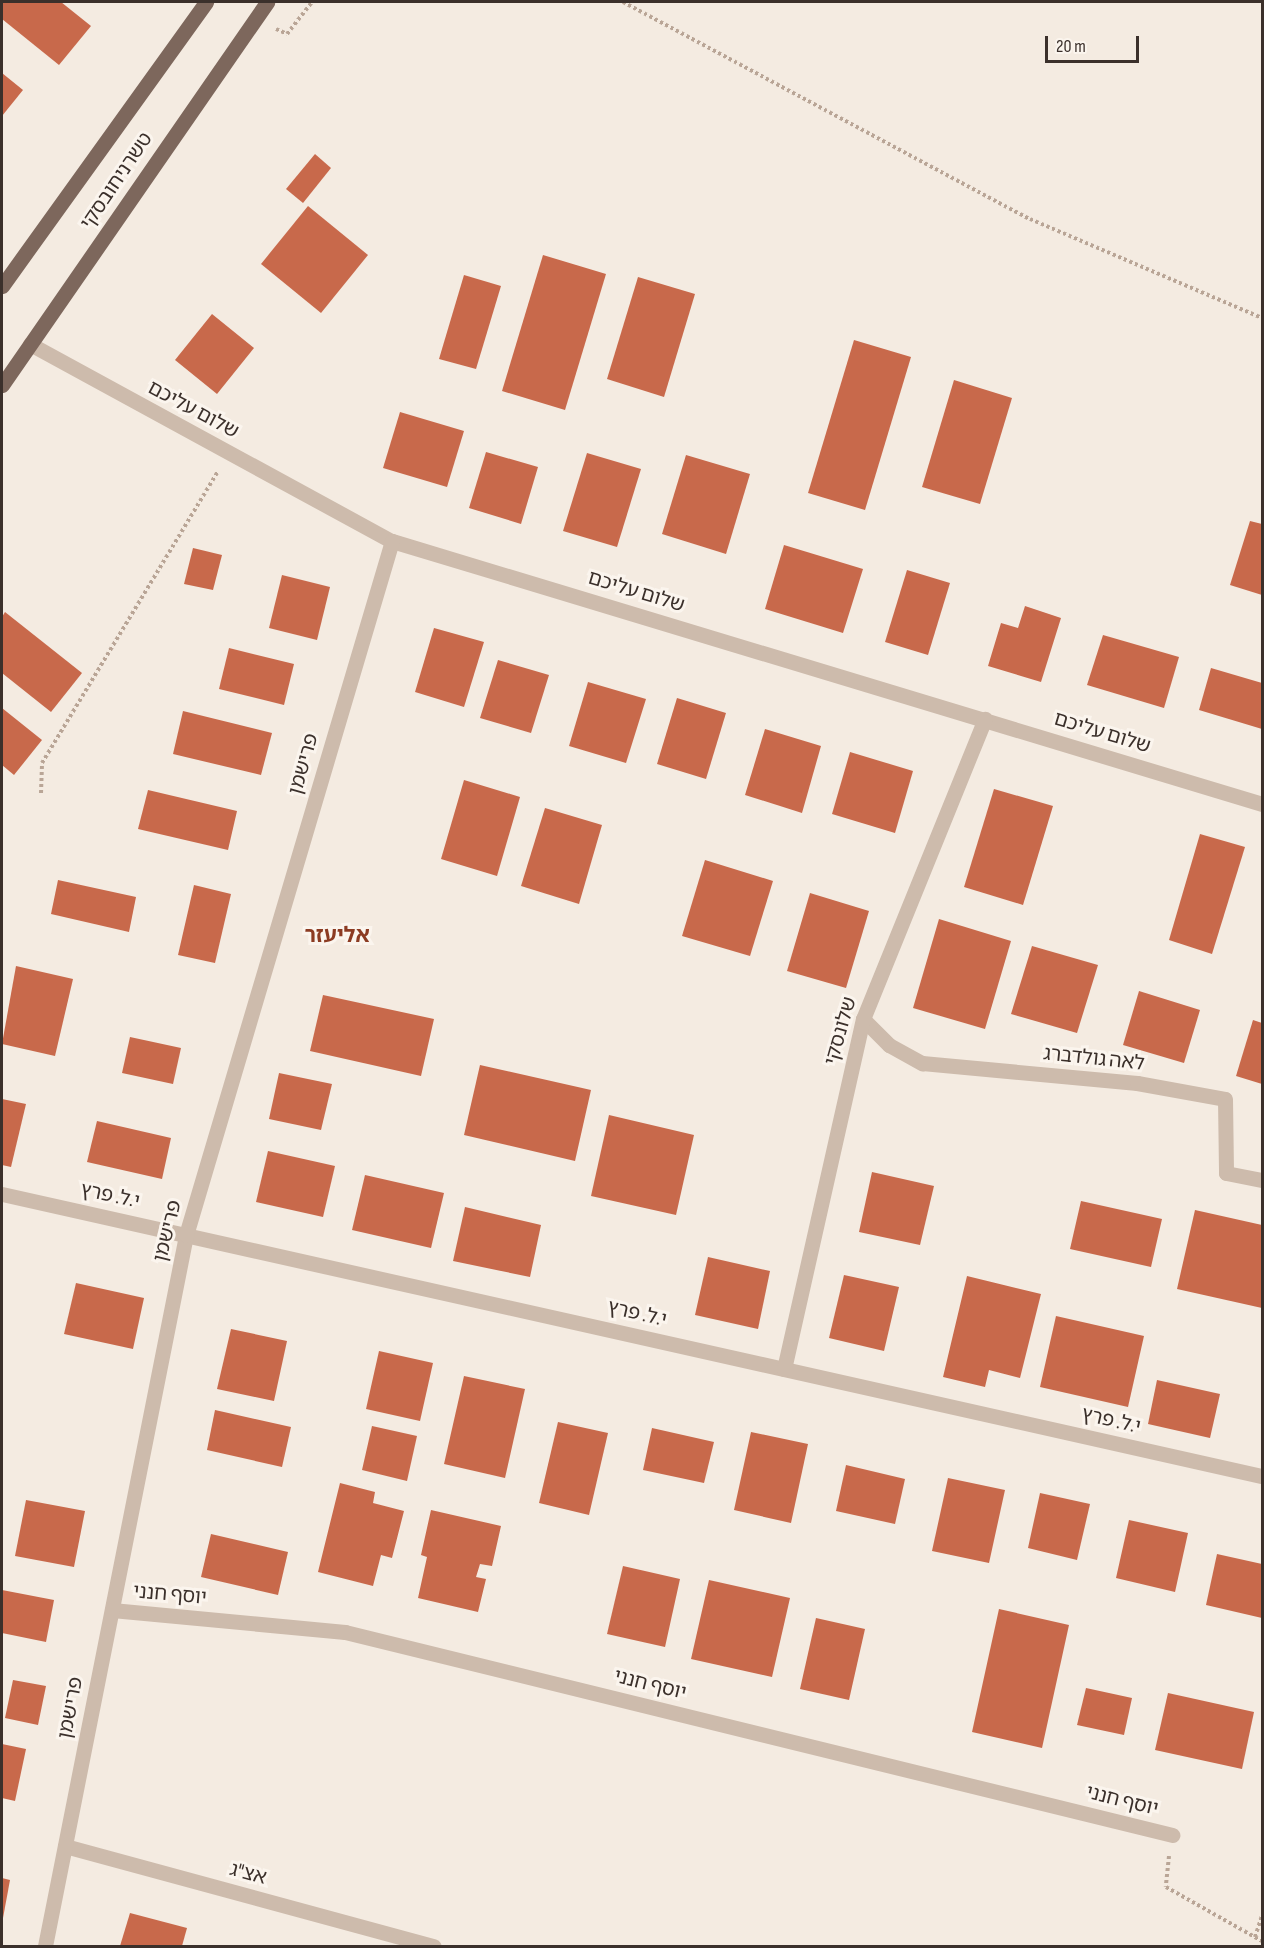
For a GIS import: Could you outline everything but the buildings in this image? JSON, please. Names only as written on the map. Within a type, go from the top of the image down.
[{"type":"main road","name":"טשרניחובסקי","points":[[2,286],[206,2]]},
{"type":"main road","name":"טשרניחובסקי","points":[[2,385],[267,2]]},
{"type":"street","name":"שלום עליכם","points":[[30,344],[392,541],[1263,804]]},
{"type":"street","name":"פרישמן","points":[[45,1947],[186,1235],[392,541]]},
{"type":"street","name":"שלונסקי","points":[[784,1369],[862,1019],[985,719]]},
{"type":"street","name":"לאה גולדברג","points":[[862,1019],[889,1045],[922,1064],[1137,1083],[1225,1099],[1226,1173],[1263,1180]]},
{"type":"street","name":"י.ל. פרץ","points":[[2,1194],[1263,1476]]},
{"type":"street","name":"יוסף חנני","points":[[112,1611],[345,1632],[1172,1835]]},
{"type":"street","name":"אצ\"ג","points":[[65,1846],[424,1945]]},
{"type":"path","points":[[255,17],[286,34],[312,2]]},
{"type":"path","points":[[622,2],[1030,219],[1263,318]]},
{"type":"path","points":[[41,793],[42,763],[229,453]]},
{"type":"path","points":[[1172,1835],[1166,1887],[1263,1941]]},
{"type":"path","points":[[1255,1937],[1263,1916]]},
{"type":"district","name":"אליעזר","points":[[337,936]]}]
